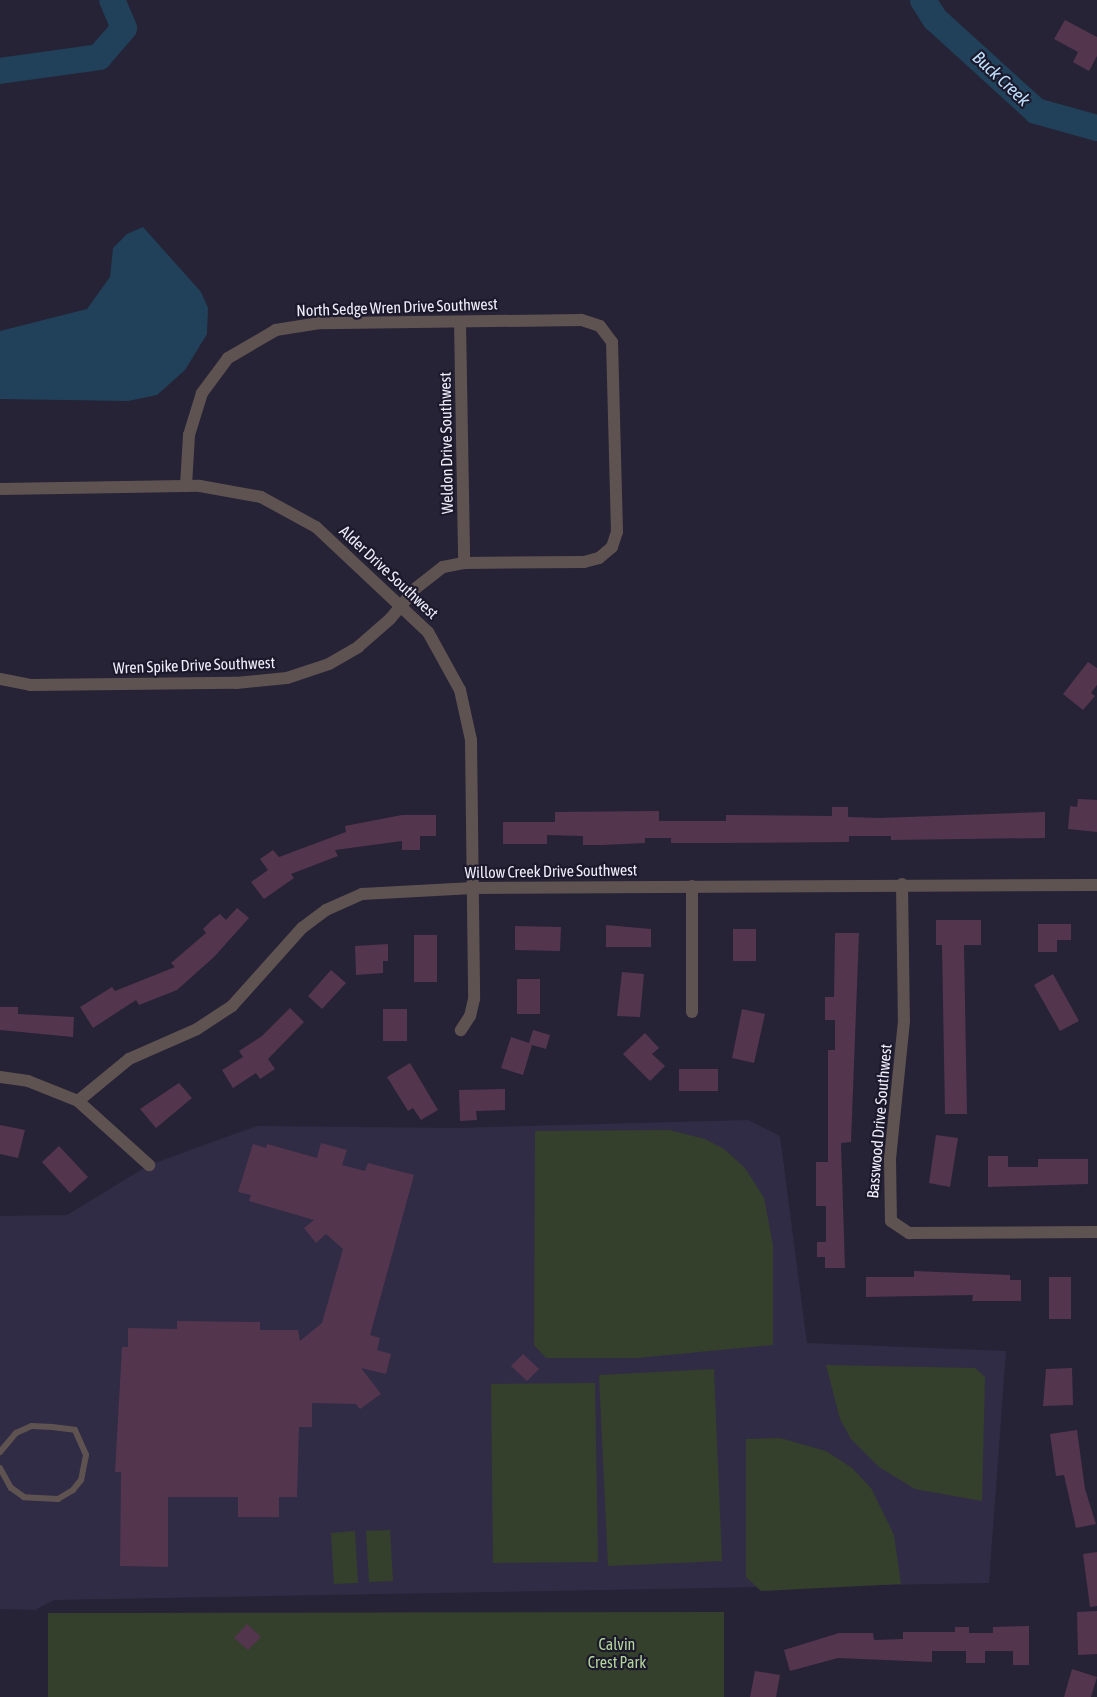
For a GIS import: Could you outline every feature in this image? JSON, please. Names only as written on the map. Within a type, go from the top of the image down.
[{"type":"street","name":"North Sedge Wren Drive Southwest","points":[[186,486],[188,444],[197,404],[221,366],[247,344],[276,330],[308,324],[581,320],[604,329],[615,354],[617,532],[615,543],[605,554]]},
{"type":"street","name":"Weldon Drive Southwest","points":[[460,322],[464,563]]},
{"type":"street","name":"Alder Drive Southwest","points":[[0,489],[186,486],[245,492],[288,509],[316,527],[402,604],[437,643],[465,703],[472,753],[474,999],[471,1016],[461,1030]]},
{"type":"street","name":"Wren Spike Drive Southwest","points":[[0,679],[30,686],[236,683],[287,678],[350,652],[381,628],[430,575],[464,563],[584,562],[605,554]]},
{"type":"street","name":"Willow Creek Drive Southwest","points":[[78,1101],[129,1059],[196,1029],[231,1006],[255,984],[292,937],[326,910],[376,891],[902,884],[1097,885]]},
{"type":"street","name":"Basswood Drive Southwest","points":[[902,884],[904,1021],[890,1159],[891,1221],[909,1233],[1097,1232]]},
{"type":"street","points":[[692,886],[693,1012]]},
{"type":"street","points":[[0,1077],[28,1081],[78,1101],[149,1165]]},
{"type":"lane","points":[[0,1452],[16,1433],[32,1426],[75,1430],[82,1439],[86,1455],[81,1480],[73,1490],[58,1500],[24,1497],[11,1488],[0,1468]]},
{"type":"shaded area","points":[[748,1120],[780,1136],[807,1343],[1006,1351],[989,1583],[54,1600],[35,1610],[0,1609],[0,1216],[67,1215],[149,1165],[257,1126],[456,1128]]},
{"type":"green space","points":[[669,1130],[705,1139],[724,1149],[745,1168],[764,1198],[773,1245],[773,1345],[637,1358],[546,1358],[534,1345],[535,1131]]},
{"type":"green space","points":[[826,1365],[975,1368],[985,1377],[982,1501],[915,1489],[879,1467],[851,1439],[840,1419]]},
{"type":"green space","points":[[714,1369],[722,1561],[608,1566],[599,1375]]},
{"type":"green space","points":[[595,1383],[598,1562],[493,1563],[491,1384]]},
{"type":"green space","points":[[780,1438],[826,1451],[852,1468],[871,1488],[894,1535],[901,1584],[761,1591],[746,1577],[746,1439]]},
{"type":"green space","points":[[390,1530],[393,1581],[369,1582],[366,1531]]},
{"type":"green space","points":[[355,1531],[358,1583],[334,1584],[331,1533]]},
{"type":"green space","name":"Calvin Crest Park","points":[[724,1612],[724,1697],[48,1697],[48,1613]]},
{"type":"water","points":[[143,227],[201,292],[208,308],[207,334],[185,370],[157,395],[128,401],[0,399],[0,331],[87,309],[110,277],[113,248],[127,234]]},
{"type":"building","points":[[1065,20],[1097,37],[1097,56],[1089,71],[1073,62],[1078,52],[1054,39]]},
{"type":"building","points":[[1088,662],[1097,668],[1097,685],[1091,693],[1095,696],[1083,710],[1063,694]]},
{"type":"building","points":[[1078,799],[1097,800],[1097,832],[1068,829],[1070,806],[1077,807]]},
{"type":"building","points":[[832,807],[848,807],[848,817],[879,818],[1045,812],[1045,838],[891,840],[891,836],[849,836],[849,842],[671,843],[671,838],[645,838],[645,843],[583,845],[583,836],[547,835],[547,844],[503,844],[503,822],[555,822],[555,812],[659,811],[659,821],[726,821],[726,815],[832,816]]},
{"type":"building","points":[[402,815],[436,815],[436,836],[420,836],[420,850],[402,850],[402,841],[335,850],[338,856],[291,874],[294,878],[264,899],[251,882],[268,870],[260,859],[273,850],[279,857],[346,832],[345,826]]},
{"type":"building","points":[[237,908],[249,918],[214,957],[177,990],[139,1005],[136,1000],[93,1028],[80,1007],[112,987],[115,991],[175,967],[171,963],[206,933],[203,929],[212,920],[220,914],[226,920]]},
{"type":"building","points":[[936,920],[981,920],[981,945],[964,945],[967,1114],[945,1114],[942,945],[936,945]]},
{"type":"building","points":[[1038,924],[1071,924],[1071,940],[1057,940],[1057,952],[1038,952]]},
{"type":"building","points":[[606,925],[651,929],[651,947],[606,947]]},
{"type":"building","points":[[515,926],[561,927],[560,951],[515,950]]},
{"type":"building","points":[[733,929],[756,929],[756,961],[733,961]]},
{"type":"building","points":[[835,933],[859,933],[851,1142],[841,1143],[845,1268],[825,1268],[825,1257],[817,1257],[817,1242],[826,1242],[826,1206],[816,1206],[816,1162],[828,1162],[828,1050],[835,1050],[835,1020],[825,1020],[825,997],[834,997]]},
{"type":"building","points":[[414,935],[437,935],[437,982],[414,982]]},
{"type":"building","points":[[388,944],[388,961],[383,961],[383,973],[356,975],[355,946]]},
{"type":"building","points":[[331,970],[346,983],[322,1009],[308,996]]},
{"type":"building","points":[[622,972],[644,974],[640,1017],[617,1016]]},
{"type":"building","points":[[1053,974],[1079,1021],[1060,1031],[1034,985]]},
{"type":"building","points":[[517,979],[540,979],[540,1014],[517,1014]]},
{"type":"building","points":[[0,1007],[18,1007],[18,1014],[74,1017],[73,1037],[0,1030]]},
{"type":"building","points":[[290,1008],[304,1022],[268,1059],[275,1069],[260,1079],[256,1073],[233,1088],[222,1070],[243,1057],[239,1051],[262,1036]]},
{"type":"building","points":[[383,1009],[407,1009],[407,1041],[383,1041]]},
{"type":"building","points":[[742,1009],[765,1014],[754,1063],[732,1058]]},
{"type":"building","points":[[533,1030],[550,1035],[546,1049],[532,1045],[523,1075],[501,1068],[511,1037],[529,1043]]},
{"type":"building","points":[[645,1033],[659,1048],[652,1054],[665,1066],[650,1081],[623,1054]]},
{"type":"building","points":[[410,1063],[438,1110],[421,1120],[413,1108],[408,1111],[387,1077]]},
{"type":"building","points":[[679,1069],[718,1069],[718,1091],[679,1091]]},
{"type":"building","points":[[179,1083],[192,1098],[156,1128],[140,1109]]},
{"type":"building","points":[[505,1089],[505,1110],[476,1111],[477,1120],[460,1121],[459,1090]]},
{"type":"building","points":[[0,1125],[25,1130],[18,1158],[0,1154]]},
{"type":"building","points":[[936,1135],[958,1138],[950,1187],[929,1183]]},
{"type":"building","points":[[321,1143],[347,1150],[342,1165],[365,1171],[368,1163],[414,1175],[370,1335],[380,1338],[377,1350],[391,1354],[386,1374],[361,1368],[381,1394],[360,1409],[356,1404],[312,1403],[312,1427],[299,1427],[297,1497],[279,1497],[279,1517],[238,1517],[238,1497],[168,1497],[168,1567],[120,1566],[121,1472],[115,1472],[122,1347],[128,1347],[128,1328],[177,1329],[177,1321],[260,1322],[260,1330],[298,1330],[300,1341],[322,1323],[343,1249],[326,1234],[316,1243],[304,1228],[314,1220],[249,1201],[251,1195],[238,1192],[253,1144],[266,1148],[267,1144],[317,1158]]},
{"type":"building","points":[[59,1146],[88,1177],[70,1193],[42,1162]]},
{"type":"building","points":[[988,1156],[1008,1156],[1008,1167],[1038,1167],[1038,1159],[1088,1159],[1088,1184],[988,1187]]},
{"type":"building","points":[[914,1271],[1010,1275],[1010,1280],[1021,1280],[1021,1301],[972,1301],[973,1295],[866,1297],[866,1277],[914,1277]]},
{"type":"building","points":[[1049,1277],[1071,1277],[1071,1319],[1049,1319]]},
{"type":"building","points":[[523,1354],[539,1369],[527,1381],[511,1366]]},
{"type":"building","points":[[1072,1368],[1073,1405],[1043,1406],[1046,1369]]},
{"type":"building","points":[[1077,1430],[1085,1489],[1096,1524],[1076,1528],[1064,1475],[1056,1476],[1050,1434]]},
{"type":"building","points":[[1097,1552],[1097,1606],[1090,1607],[1083,1554]]},
{"type":"building","points":[[1097,1611],[1097,1654],[1078,1655],[1077,1612]]},
{"type":"building","points":[[247,1624],[261,1637],[248,1650],[234,1638]]},
{"type":"building","points":[[1029,1626],[1029,1665],[1013,1665],[1013,1651],[985,1651],[985,1663],[966,1663],[966,1651],[932,1651],[932,1662],[838,1658],[790,1671],[784,1650],[839,1633],[873,1633],[874,1640],[903,1639],[903,1632],[955,1632],[955,1627],[969,1627],[969,1633],[993,1633],[993,1627]]},
{"type":"building","points":[[1072,1669],[1097,1677],[1091,1697],[1064,1697]]},
{"type":"building","points":[[755,1671],[780,1675],[776,1697],[750,1697]]},
{"type":"waterway","name":"Buck Creek","points":[[0,71],[99,57],[124,28],[112,0]]},
{"type":"waterway","name":"Buck Creek","points":[[923,0],[935,19],[1036,111],[1097,128]]}]
